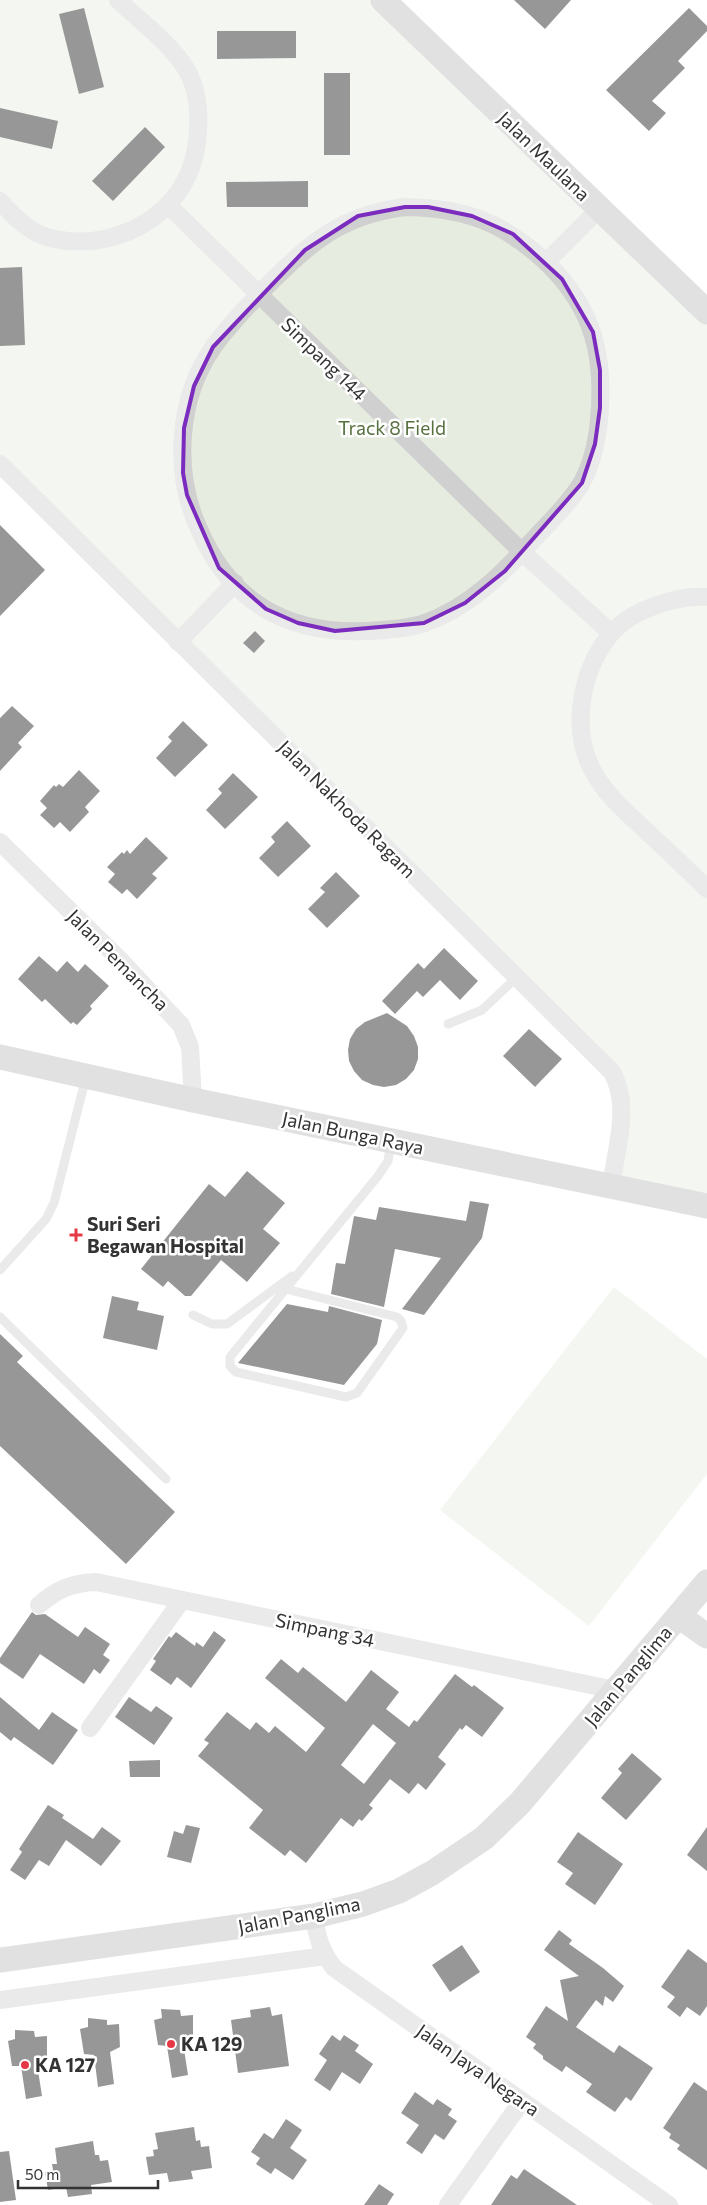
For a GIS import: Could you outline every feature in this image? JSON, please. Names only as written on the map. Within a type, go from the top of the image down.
[{"type":"main road","name":"Jalan Maulana","points":[[382,0],[707,312]]},
{"type":"main road","name":"Jalan Bunga Raya","points":[[0,1057],[391,1142],[707,1206]]},
{"type":"main road","name":"Jalan Panglima","points":[[0,1960],[314,1916],[363,1904],[399,1891],[432,1873],[484,1838],[520,1803],[707,1582]]},
{"type":"main road","points":[[679,1616],[707,1636]]},
{"type":"street","points":[[0,202],[28,226],[42,235],[81,242],[101,240],[134,230],[157,216],[169,206],[188,178],[195,161],[198,142],[197,101],[192,80],[183,65],[118,0]]},
{"type":"street","name":"Simpang 144","points":[[169,206],[522,552],[611,633]]},
{"type":"street","points":[[405,206],[452,211],[494,224],[513,234],[546,262],[574,295],[593,332],[600,370],[600,408],[595,444],[582,483],[505,571],[465,603],[424,623],[405,628],[350,632],[318,629],[280,617],[266,609],[250,598],[220,568],[194,518],[183,473],[182,450],[189,404],[202,367],[213,348],[259,295],[305,250],[339,226],[358,216],[405,206]]},
{"type":"street","points":[[546,262],[599,209]]},
{"type":"street","name":"Jalan Nakhoda Ragam","points":[[0,464],[606,1066],[615,1079],[622,1102],[611,1186]]},
{"type":"street","points":[[178,642],[235,583]]},
{"type":"street","points":[[707,596],[679,598],[663,603],[631,618],[611,633],[597,656],[582,695],[583,743],[593,770],[610,797],[707,889]]},
{"type":"street","name":"Jalan Pemancha","points":[[0,842],[120,960],[181,1025],[190,1047],[193,1100]]},
{"type":"street","name":"Simpang 34","points":[[39,1605],[50,1595],[64,1587],[78,1583],[96,1582],[615,1690]]},
{"type":"street","points":[[90,1728],[182,1600]]},
{"type":"street","name":"Jalan Jaya Negara","points":[[314,1916],[318,1942],[324,1956],[334,1968],[670,2205]]},
{"type":"street","points":[[0,2000],[324,1956]]},
{"type":"street","points":[[448,2205],[522,2101]]},
{"type":"lane","points":[[448,1024],[482,1010],[517,977]]},
{"type":"lane","points":[[0,1270],[46,1219],[54,1202],[86,1075]]},
{"type":"lane","points":[[286,1289],[397,1317],[401,1321],[402,1328],[357,1393],[346,1397],[236,1372],[230,1366],[230,1357],[378,1176],[388,1161],[391,1142]]},
{"type":"lane","points":[[193,1315],[212,1324],[227,1324],[303,1268]]},
{"type":"lane","points":[[0,1317],[166,1479]]},
{"type":"highlighted area","points":[[405,207],[428,207],[472,216],[513,234],[562,279],[593,332],[600,370],[600,408],[595,444],[582,483],[505,571],[465,603],[424,623],[335,631],[298,623],[266,609],[219,568],[187,495],[183,473],[184,428],[194,386],[213,347],[305,250],[358,216]]},
{"type":"green space","name":"Track 8 Field","points":[[0,0],[383,0],[707,312],[707,1206],[611,1186],[618,1087],[0,463]]},
{"type":"green space","points":[[614,1287],[707,1359],[707,1474],[589,1626],[440,1510]]},
{"type":"building","points":[[514,0],[571,0],[545,29]]},
{"type":"building","points":[[84,8],[104,87],[79,94],[59,14]]},
{"type":"building","points":[[689,8],[707,26],[707,31],[678,61],[685,68],[652,101],[666,113],[649,131],[606,90]]},
{"type":"building","points":[[217,31],[296,31],[296,58],[217,59]]},
{"type":"building","points":[[324,73],[350,73],[350,155],[324,155]]},
{"type":"building","points":[[0,108],[58,121],[52,149],[0,137]]},
{"type":"building","points":[[145,127],[165,147],[113,201],[92,181]]},
{"type":"building","points":[[308,181],[308,207],[227,207],[226,182]]},
{"type":"building","points":[[22,267],[25,345],[0,346],[0,268]]},
{"type":"building","points":[[0,525],[45,570],[0,616]]},
{"type":"building","points":[[255,631],[265,641],[254,653],[243,643]]},
{"type":"building","points":[[12,706],[34,726],[18,743],[22,747],[0,771],[0,718]]},
{"type":"building","points":[[183,721],[208,745],[175,777],[156,758],[172,741],[168,737]]},
{"type":"building","points":[[79,770],[100,791],[85,807],[89,812],[70,832],[60,822],[54,828],[40,815],[47,808],[40,801],[54,785],[56,787],[59,784],[63,787]]},
{"type":"building","points":[[233,773],[258,797],[225,829],[206,810],[222,793],[218,789]]},
{"type":"building","points":[[287,821],[311,846],[278,877],[259,858],[275,842],[271,837]]},
{"type":"building","points":[[146,837],[168,858],[152,874],[157,878],[137,899],[127,889],[122,894],[108,882],[115,874],[107,867],[122,852],[124,854],[127,850],[130,854]]},
{"type":"building","points":[[336,872],[360,896],[327,928],[308,909],[325,892],[320,888]]},
{"type":"building","points":[[444,948],[478,981],[460,1000],[440,980],[423,997],[417,991],[395,1014],[382,1001],[418,963],[424,969]]},
{"type":"building","points":[[39,956],[57,972],[67,961],[78,972],[85,964],[109,986],[90,1006],[92,1009],[77,1025],[73,1022],[71,1024],[45,999],[42,1002],[18,979]]},
{"type":"building","points":[[387,1013],[407,1026],[414,1036],[418,1047],[418,1059],[414,1070],[406,1079],[396,1085],[384,1087],[362,1080],[354,1071],[349,1061],[348,1050],[350,1039],[356,1029],[365,1022]]},
{"type":"building","points":[[529,1029],[562,1059],[535,1087],[503,1056]]},
{"type":"building","points":[[247,1171],[285,1203],[263,1229],[280,1243],[247,1282],[221,1260],[191,1296],[185,1296],[168,1281],[163,1287],[141,1269],[209,1184],[225,1197]]},
{"type":"building","points":[[470,1201],[489,1204],[482,1238],[424,1315],[402,1309],[441,1258],[395,1249],[384,1307],[331,1294],[336,1263],[345,1264],[354,1216],[376,1220],[379,1207],[466,1221]]},
{"type":"building","points":[[112,1296],[139,1302],[137,1310],[164,1316],[157,1350],[103,1338]]},
{"type":"building","points":[[287,1304],[328,1312],[329,1306],[382,1320],[377,1344],[344,1385],[238,1363]]},
{"type":"building","points":[[0,1334],[23,1356],[17,1362],[175,1512],[126,1564],[0,1446]]},
{"type":"building","points":[[32,1612],[36,1615],[45,1614],[78,1637],[85,1627],[110,1644],[103,1655],[110,1660],[100,1674],[94,1669],[84,1684],[40,1654],[23,1679],[0,1663],[0,1658]]},
{"type":"building","points":[[214,1631],[226,1640],[191,1688],[177,1677],[171,1685],[150,1670],[156,1661],[153,1659],[169,1636],[171,1638],[176,1632],[195,1646],[196,1642],[203,1647]]},
{"type":"building","points":[[281,1659],[298,1673],[303,1667],[346,1702],[371,1670],[399,1692],[386,1709],[409,1727],[414,1720],[417,1722],[455,1674],[472,1687],[474,1685],[504,1708],[482,1737],[466,1725],[462,1730],[460,1728],[438,1757],[446,1764],[426,1790],[418,1783],[409,1794],[390,1779],[369,1805],[373,1808],[362,1821],[359,1819],[353,1827],[341,1818],[306,1863],[290,1850],[285,1856],[249,1828],[263,1810],[198,1756],[209,1743],[204,1740],[227,1712],[250,1730],[256,1722],[269,1733],[275,1726],[306,1752],[325,1728],[265,1678]],"holes":[[[373,1724],[396,1743],[364,1784],[341,1765]]]},
{"type":"building","points":[[0,1697],[39,1730],[52,1712],[78,1730],[53,1765],[14,1737],[11,1741],[0,1732]]},
{"type":"building","points":[[129,1697],[151,1712],[156,1706],[173,1718],[154,1745],[115,1717]]},
{"type":"building","points":[[632,1753],[662,1779],[626,1820],[601,1798],[622,1773],[618,1769]]},
{"type":"building","points":[[160,1760],[160,1777],[130,1777],[129,1761]]},
{"type":"building","points":[[48,1805],[64,1815],[62,1818],[93,1839],[102,1827],[121,1841],[101,1866],[66,1840],[49,1866],[39,1860],[25,1880],[10,1870],[22,1852],[19,1849]]},
{"type":"building","points":[[186,1825],[200,1828],[191,1863],[167,1857],[174,1831],[183,1834]]},
{"type":"building","points":[[707,1827],[707,1871],[687,1855]]},
{"type":"building","points":[[578,1832],[623,1864],[595,1905],[565,1884],[573,1873],[557,1862]]},
{"type":"building","points":[[559,1930],[572,1940],[569,1944],[603,1968],[624,1986],[613,2002],[605,1996],[603,2006],[596,2000],[576,2027],[614,2053],[619,2045],[653,2068],[631,2101],[626,2097],[615,2112],[586,2092],[592,2084],[566,2066],[562,2072],[543,2059],[543,2056],[533,2048],[536,2044],[526,2037],[546,2006],[568,2021],[560,1980],[579,1976],[544,1950]]},
{"type":"building","points":[[462,1945],[480,1972],[450,1992],[432,1965]]},
{"type":"building","points":[[688,1949],[707,1963],[707,2006],[700,2016],[687,2007],[680,2017],[667,2007],[675,1997],[661,1987]]},
{"type":"building","points":[[270,2007],[272,2016],[282,2014],[289,2066],[238,2073],[231,2020],[251,2017],[250,2010]]},
{"type":"building","name":"KA 129","points":[[161,2009],[180,2010],[181,2016],[193,2015],[193,2038],[183,2043],[188,2075],[172,2078],[167,2046],[158,2045],[154,2020],[162,2018]]},
{"type":"building","points":[[88,2018],[107,2020],[107,2025],[119,2024],[120,2047],[110,2052],[114,2084],[98,2087],[94,2055],[84,2054],[80,2029],[88,2027]]},
{"type":"building","name":"KA 127","points":[[15,2030],[34,2031],[35,2037],[47,2036],[47,2059],[37,2064],[42,2096],[26,2099],[21,2066],[12,2066],[8,2041],[15,2039]]},
{"type":"building","points":[[332,2035],[340,2041],[344,2035],[359,2045],[355,2051],[373,2064],[360,2084],[342,2072],[330,2091],[314,2080],[327,2060],[319,2054]]},
{"type":"building","points":[[694,2082],[707,2091],[707,2170],[677,2149],[680,2145],[669,2138],[671,2134],[663,2128]]},
{"type":"building","points":[[415,2092],[433,2105],[437,2099],[452,2109],[448,2115],[457,2121],[444,2140],[435,2134],[422,2154],[406,2143],[419,2125],[401,2113]]},
{"type":"building","points":[[286,2119],[302,2130],[290,2148],[307,2160],[293,2180],[275,2168],[271,2174],[256,2164],[260,2158],[251,2152],[264,2133],[273,2139]]},
{"type":"building","points":[[194,2127],[196,2141],[200,2140],[201,2147],[209,2146],[212,2168],[191,2171],[193,2179],[169,2182],[167,2173],[149,2175],[146,2157],[154,2156],[153,2150],[158,2149],[155,2133]]},
{"type":"building","points":[[93,2141],[95,2155],[99,2155],[100,2161],[108,2160],[112,2182],[91,2185],[92,2194],[68,2197],[66,2187],[48,2190],[45,2172],[53,2170],[52,2164],[57,2164],[55,2148]]},
{"type":"building","points":[[9,2151],[16,2200],[0,2202],[0,2152]]},
{"type":"building","points":[[524,2169],[577,2205],[491,2205],[511,2175],[517,2179]]},
{"type":"building","points":[[379,2184],[394,2194],[387,2205],[364,2205]]},
{"type":"place","name":"Suri Seri Begawan Hospital","points":[[76,1235]]},
{"type":"place","name":"KA 129","points":[[171,2044]]},
{"type":"place","name":"KA 127","points":[[25,2065]]}]
